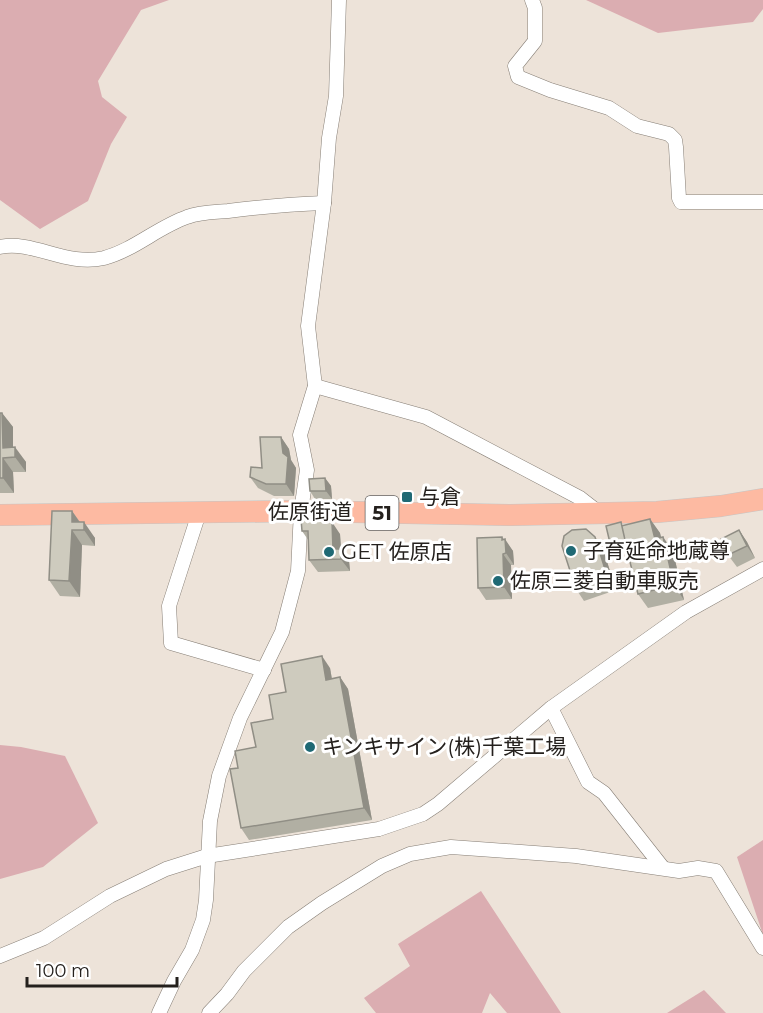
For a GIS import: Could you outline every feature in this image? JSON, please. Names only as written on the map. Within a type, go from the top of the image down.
[{"type":"highway","name":"佐原街道","points":[[0,515],[302,512],[510,515],[657,512],[721,506],[763,499]]},
{"type":"street","points":[[159,1013],[192,950],[203,920],[210,821],[219,776],[240,718],[282,632],[298,571],[307,470],[300,435],[315,386],[308,326],[324,203],[329,138],[336,96],[339,0]]},
{"type":"street","points":[[532,0],[535,41],[515,66],[518,77],[550,90],[609,108],[637,126],[669,134],[675,140],[681,202],[763,202]]},
{"type":"street","points":[[0,247],[16,246],[66,259],[93,259],[127,249],[190,215],[287,204],[324,203]]},
{"type":"street","points":[[315,386],[426,417],[580,498],[598,512]]},
{"type":"street","points":[[199,513],[169,606],[171,643],[264,670]]},
{"type":"street","points":[[0,956],[44,938],[110,896],[166,868],[207,856],[379,829],[423,814],[438,804],[551,708],[686,612],[763,569]]},
{"type":"street","points":[[551,708],[588,782],[604,793],[663,868]]},
{"type":"street","points":[[209,1013],[266,948],[288,927],[321,903],[382,866],[410,854],[451,847],[576,856],[679,871],[698,868],[716,871],[763,948]]},
{"type":"shaded area","points":[[0,0],[169,0],[141,10],[98,81],[102,97],[127,117],[111,144],[88,201],[40,229],[0,200]]},
{"type":"shaded area","points":[[586,0],[763,0],[763,9],[753,22],[658,33]]},
{"type":"shaded area","points":[[0,745],[65,756],[98,823],[43,867],[0,879]]},
{"type":"shaded area","points":[[763,840],[763,935],[737,857]]},
{"type":"shaded area","points":[[481,891],[561,1013],[507,1013],[490,993],[482,1013],[376,1013],[364,998],[410,966],[398,944]]},
{"type":"shaded area","points":[[704,990],[726,1013],[667,1013]]},
{"type":"building","points":[[0,413],[2,413],[3,448],[15,447],[15,457],[3,458],[3,478],[0,478]]},
{"type":"building","points":[[260,437],[281,437],[283,453],[288,457],[286,484],[266,484],[250,477],[251,467],[262,468]]},
{"type":"building","points":[[325,478],[326,491],[310,491],[309,479]]},
{"type":"building","points":[[52,511],[72,511],[72,522],[84,522],[84,530],[72,530],[69,581],[49,580]]},
{"type":"building","points":[[329,518],[332,522],[333,549],[341,549],[341,559],[309,560],[308,531],[302,531],[301,519]]},
{"type":"building","points":[[650,519],[655,539],[663,537],[674,585],[638,594],[621,526]]},
{"type":"building","points":[[621,522],[625,540],[610,543],[606,526]]},
{"type":"building","points":[[586,529],[595,537],[608,579],[576,589],[562,546],[564,536],[572,530]]},
{"type":"building","points":[[739,530],[747,546],[728,555],[721,539]]},
{"type":"building","points":[[502,537],[502,540],[505,539],[506,553],[503,554],[504,587],[478,588],[477,538]]},
{"type":"building","name":"キンキサイン(株)千葉工場","points":[[322,656],[326,680],[340,677],[364,808],[241,828],[230,769],[238,768],[235,751],[256,747],[251,723],[273,719],[269,695],[286,692],[281,664]]},
{"type":"place","name":"与倉","points":[[407,497]]},
{"type":"place","name":"子育延命地蔵尊","points":[[571,551]]},
{"type":"place","name":"GET 佐原店","points":[[329,552]]},
{"type":"place","name":"佐原三菱自動車販売","points":[[498,581]]},
{"type":"place","name":"キンキサイン(株)千葉工場","points":[[310,747]]}]
